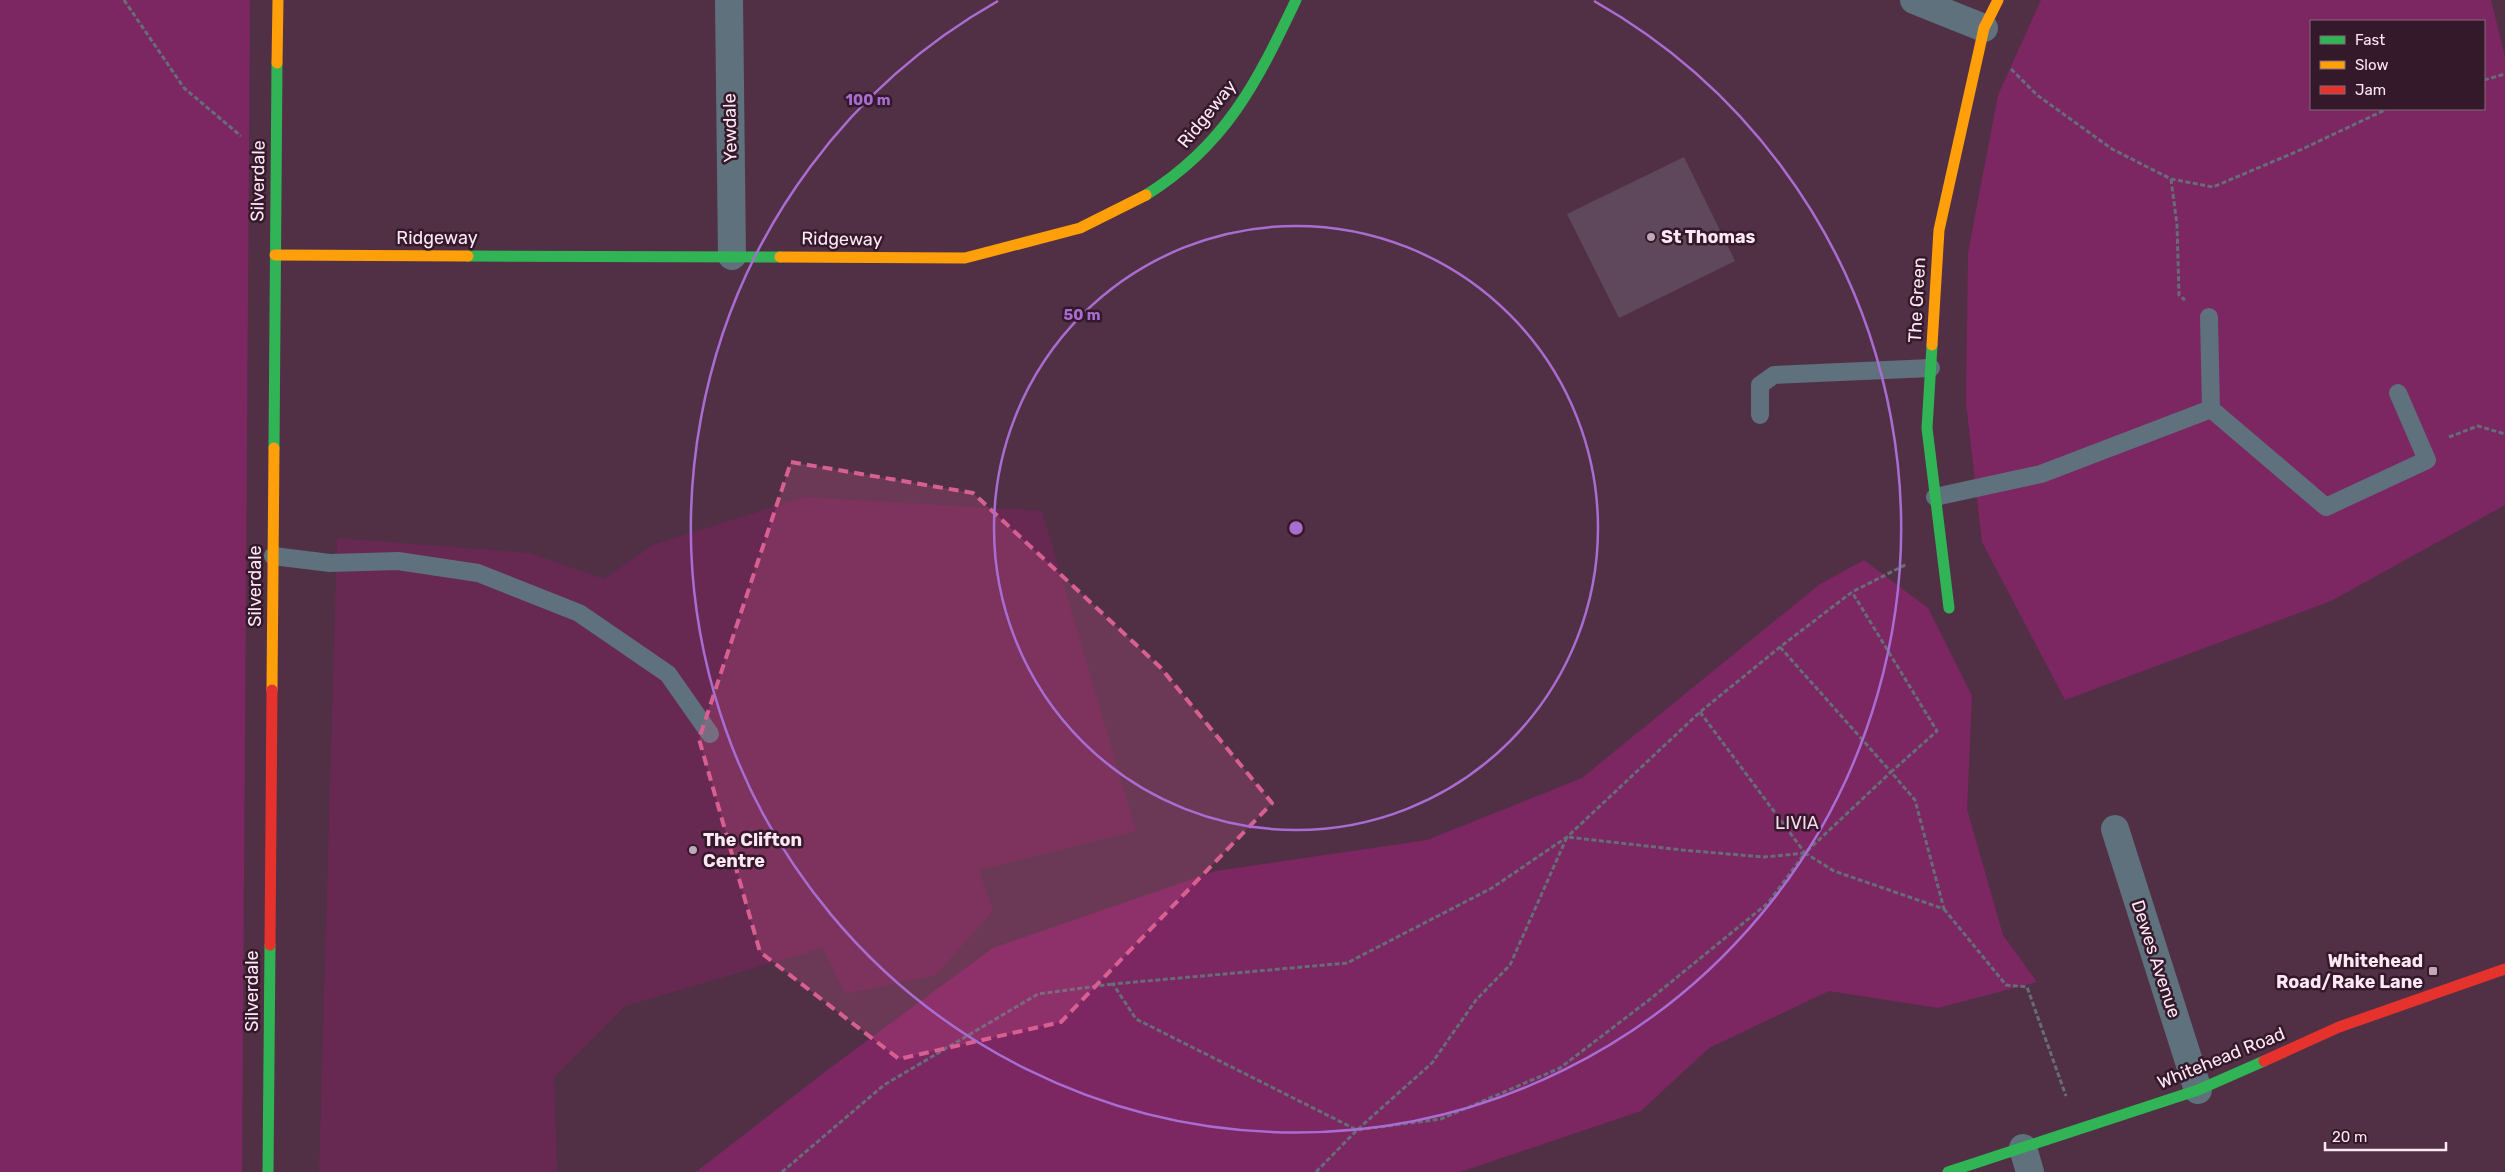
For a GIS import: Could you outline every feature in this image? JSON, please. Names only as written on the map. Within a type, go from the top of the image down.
[{"type":"street","name":"Silverdale","points":[[268,1172],[278,0]]},
{"type":"street","name":"Yewdale","points":[[729,0],[732,256]]},
{"type":"street","name":"Ridgeway","points":[[275,255],[965,258],[1080,228],[1148,194],[1198,157],[1243,102],[1270,55],[1296,0]]},
{"type":"street","points":[[1914,0],[1984,28]]},
{"type":"street","name":"The Green","points":[[1948,608],[1927,428],[1939,230],[1984,28],[1998,0]]},
{"type":"street","name":"Dewes Avenue","points":[[2114,829],[2198,1090]]},
{"type":"street","name":"Whitehead Road","points":[[1948,1172],[2026,1160],[2078,1129],[2198,1090],[2339,1027],[2505,969]]},
{"type":"lane","points":[[2208,317],[2211,409],[2326,508],[2427,460],[2398,393]]},
{"type":"lane","points":[[1760,415],[1760,385],[1774,375],[1931,368]]},
{"type":"lane","points":[[1935,497],[2041,474],[2211,409]]},
{"type":"lane","points":[[272,556],[330,562],[398,561],[478,573],[579,613],[668,674],[710,734]]},
{"type":"path","points":[[124,0],[184,88],[248,142],[276,161]]},
{"type":"path","points":[[1984,28],[2011,69],[2037,95],[2112,149],[2171,179],[2213,187],[2298,151],[2385,110]]},
{"type":"path","points":[[2485,80],[2505,74]]},
{"type":"path","points":[[2171,179],[2177,224],[2179,295],[2208,317]]},
{"type":"path","points":[[2422,448],[2478,426],[2505,434]]},
{"type":"path","points":[[782,1172],[884,1085],[1038,994],[1113,984],[1347,963],[1492,888],[1567,837],[1700,712],[1852,592],[1941,547]]},
{"type":"path","points":[[1113,984],[1136,1019],[1357,1130],[1440,1119],[1560,1068],[1649,1000],[1768,903],[1805,853],[1891,772],[1938,732],[1852,592]]},
{"type":"path","points":[[1780,647],[1915,800],[1944,909],[2006,985],[2027,987],[2078,1129]]},
{"type":"path","points":[[1700,712],[1805,853],[1834,871],[1944,909]]},
{"type":"path","points":[[1567,837],[1764,857],[1805,853]]},
{"type":"path","points":[[1316,1172],[1357,1130],[1432,1063],[1476,1000],[1510,965],[1567,837]]},
{"type":"highlighted area","points":[[791,462],[973,493],[1160,667],[1272,803],[1061,1022],[899,1059],[760,952],[699,739]]},
{"type":"shaded area","name":"The Clifton Centre","points":[[804,497],[1042,511],[1136,831],[979,870],[993,911],[936,975],[845,994],[823,948],[625,1006],[554,1077],[557,1172],[319,1172],[337,538],[530,553],[604,579],[653,545]]},
{"type":"green space","points":[[0,0],[250,0],[242,1172],[0,1172]]},
{"type":"green space","points":[[2041,0],[2491,0],[2505,57],[2505,505],[2331,601],[2065,700],[1982,542],[1966,403],[1968,253],[1998,95]]},
{"type":"green space","name":"LIVIA","points":[[1864,560],[1928,608],[1972,696],[1967,809],[2003,935],[2037,982],[1938,1008],[1829,991],[1709,1048],[1641,1111],[1460,1172],[696,1172],[826,1071],[993,948],[1216,871],[1427,840],[1582,778],[1820,584]]},
{"type":"building","name":"St Thomas","points":[[1684,157],[1735,261],[1619,318],[1567,214]]},
{"type":"traffic: fast","points":[[1146,195],[1174,176],[1198,155],[1236,110],[1267,58],[1296,0]]},
{"type":"traffic: fast","points":[[274,448],[277,63]]},
{"type":"traffic: fast","points":[[468,256],[780,257]]},
{"type":"traffic: fast","points":[[1932,345],[1927,428],[1949,608]]},
{"type":"traffic: fast","points":[[268,1172],[270,945]]},
{"type":"traffic: fast","points":[[1948,1172],[2198,1090],[2264,1061]]},
{"type":"traffic: slow","points":[[277,63],[278,0]]},
{"type":"traffic: slow","points":[[1932,345],[1939,230],[1984,28],[1998,0]]},
{"type":"traffic: slow","points":[[780,257],[965,258],[1080,228],[1146,195]]},
{"type":"traffic: slow","points":[[275,255],[468,256]]},
{"type":"traffic: slow","points":[[272,690],[274,448]]},
{"type":"traffic: jam","points":[[270,945],[272,690]]},
{"type":"traffic: jam","points":[[2264,1061],[2339,1027],[2505,969]]},
{"type":"place","name":"St Thomas","points":[[1651,237]]},
{"type":"place","name":"The Clifton Centre","points":[[693,850]]},
{"type":"place","name":"Whitehead Road/Rake Lane","points":[[2433,971]]}]
